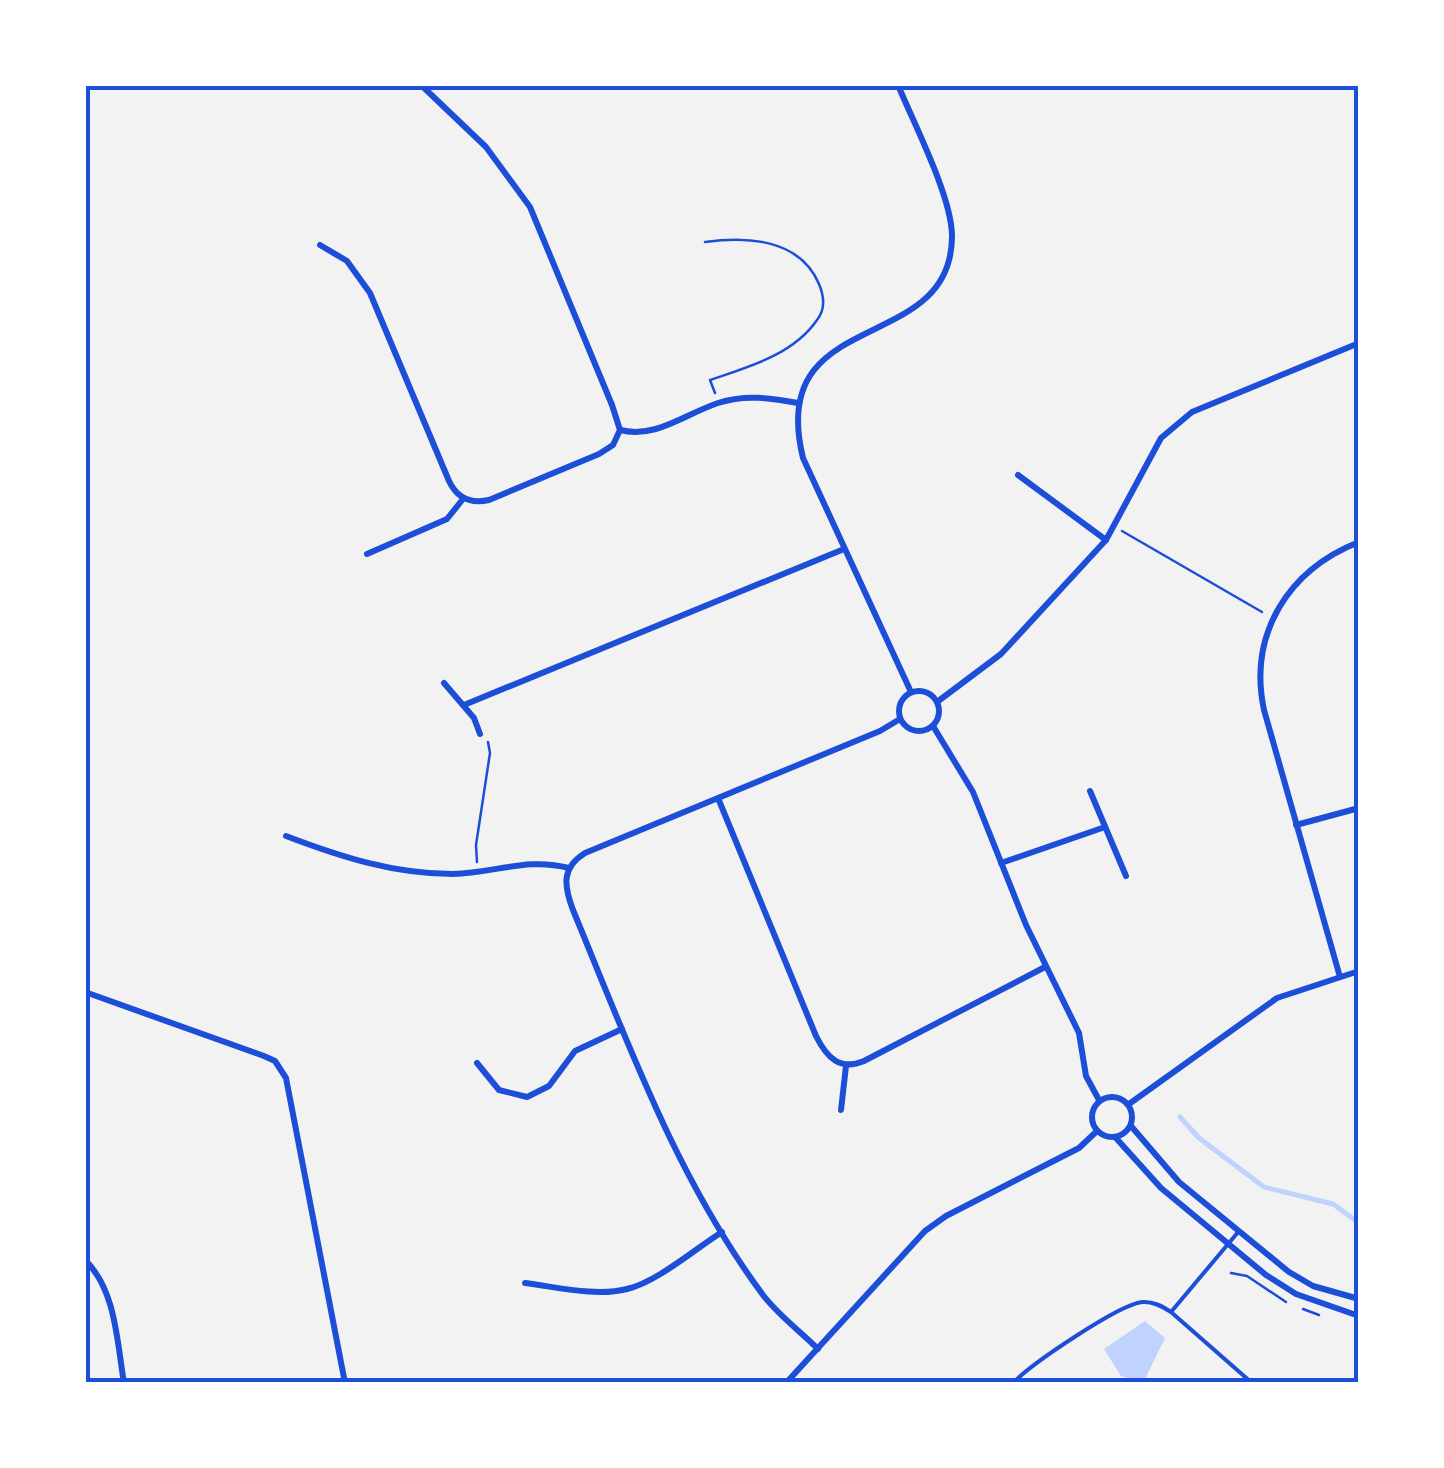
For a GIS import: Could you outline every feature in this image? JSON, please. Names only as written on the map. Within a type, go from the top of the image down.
[{"type":"street","points":[[320,245],[347,261],[370,293],[449,481],[464,499],[489,500],[613,445],[620,430],[612,405],[530,208],[486,147],[421,85]]},
{"type":"street","points":[[898,85],[951,222],[948,266],[918,307],[825,356],[809,376],[798,403],[798,435],[803,458],[911,692]]},
{"type":"street","points":[[937,702],[1000,654],[1106,540],[1161,438],[1192,412],[1359,343]]},
{"type":"street","points":[[620,430],[645,433],[718,402],[761,396],[798,403]]},
{"type":"street","points":[[1018,474],[1106,540]]},
{"type":"street","points":[[367,554],[447,519],[464,499]]},
{"type":"street","points":[[1340,976],[1260,693],[1262,647],[1272,618],[1288,592],[1310,570],[1337,551],[1359,542]]},
{"type":"street","points":[[464,705],[844,549]]},
{"type":"street","points":[[444,683],[464,705],[480,734]]},
{"type":"street","points":[[911,692],[926,692],[937,702],[939,714],[933,726],[916,732],[900,719],[899,704],[911,692]]},
{"type":"street","points":[[818,1348],[764,1296],[669,1140],[566,891],[565,876],[585,853],[880,731],[900,719]]},
{"type":"street","points":[[933,726],[973,792],[1046,967],[1079,1034],[1086,1076],[1100,1100]]},
{"type":"street","points":[[1090,791],[1126,876]]},
{"type":"street","points":[[718,798],[816,1036],[830,1058],[846,1066],[864,1061],[1046,967]]},
{"type":"street","points":[[1296,825],[1359,808]]},
{"type":"street","points":[[1001,863],[1105,826]]},
{"type":"street","points":[[286,836],[355,861],[422,873],[478,872],[542,862],[569,868]]},
{"type":"street","points":[[1128,1104],[1276,998],[1359,971]]},
{"type":"street","points":[[85,992],[264,1056],[281,1067],[345,1383]]},
{"type":"street","points":[[477,1064],[499,1090],[527,1097],[548,1086],[575,1051],[622,1029]]},
{"type":"street","points":[[841,1110],[846,1066]]},
{"type":"street","points":[[1100,1100],[1118,1097],[1128,1104],[1130,1126],[1115,1137]]},
{"type":"street","points":[[1097,1131],[1092,1115],[1100,1100]]},
{"type":"street","points":[[1130,1126],[1180,1182],[1300,1279],[1333,1294],[1359,1299]]},
{"type":"street","points":[[1097,1131],[1115,1137],[1161,1188],[1228,1245],[1296,1294],[1359,1316]]},
{"type":"street","points":[[786,1383],[925,1230],[1079,1148],[1097,1131]]},
{"type":"street","points":[[526,1283],[602,1292],[626,1290],[642,1284],[722,1232]]},
{"type":"street","points":[[85,1260],[98,1274],[108,1298],[124,1383]]},
{"type":"lane","points":[[1172,1312],[1240,1231]]},
{"type":"lane","points":[[1013,1383],[1045,1357],[1134,1304],[1152,1303],[1172,1312],[1252,1383]]},
{"type":"lane","points":[[1019,1377],[1026,1383]]},
{"type":"path","points":[[705,242],[745,238],[789,250],[810,266],[824,306],[818,320],[788,347],[770,358],[710,380],[718,402]]},
{"type":"path","points":[[1114,526],[1272,618]]},
{"type":"path","points":[[478,872],[476,845],[490,753],[489,743],[480,734]]},
{"type":"water","points":[[1145,1321],[1165,1338],[1143,1383],[1121,1376],[1104,1349]]},
{"type":"waterway","points":[[1180,1117],[1199,1138],[1264,1187],[1333,1204],[1359,1223]]}]
